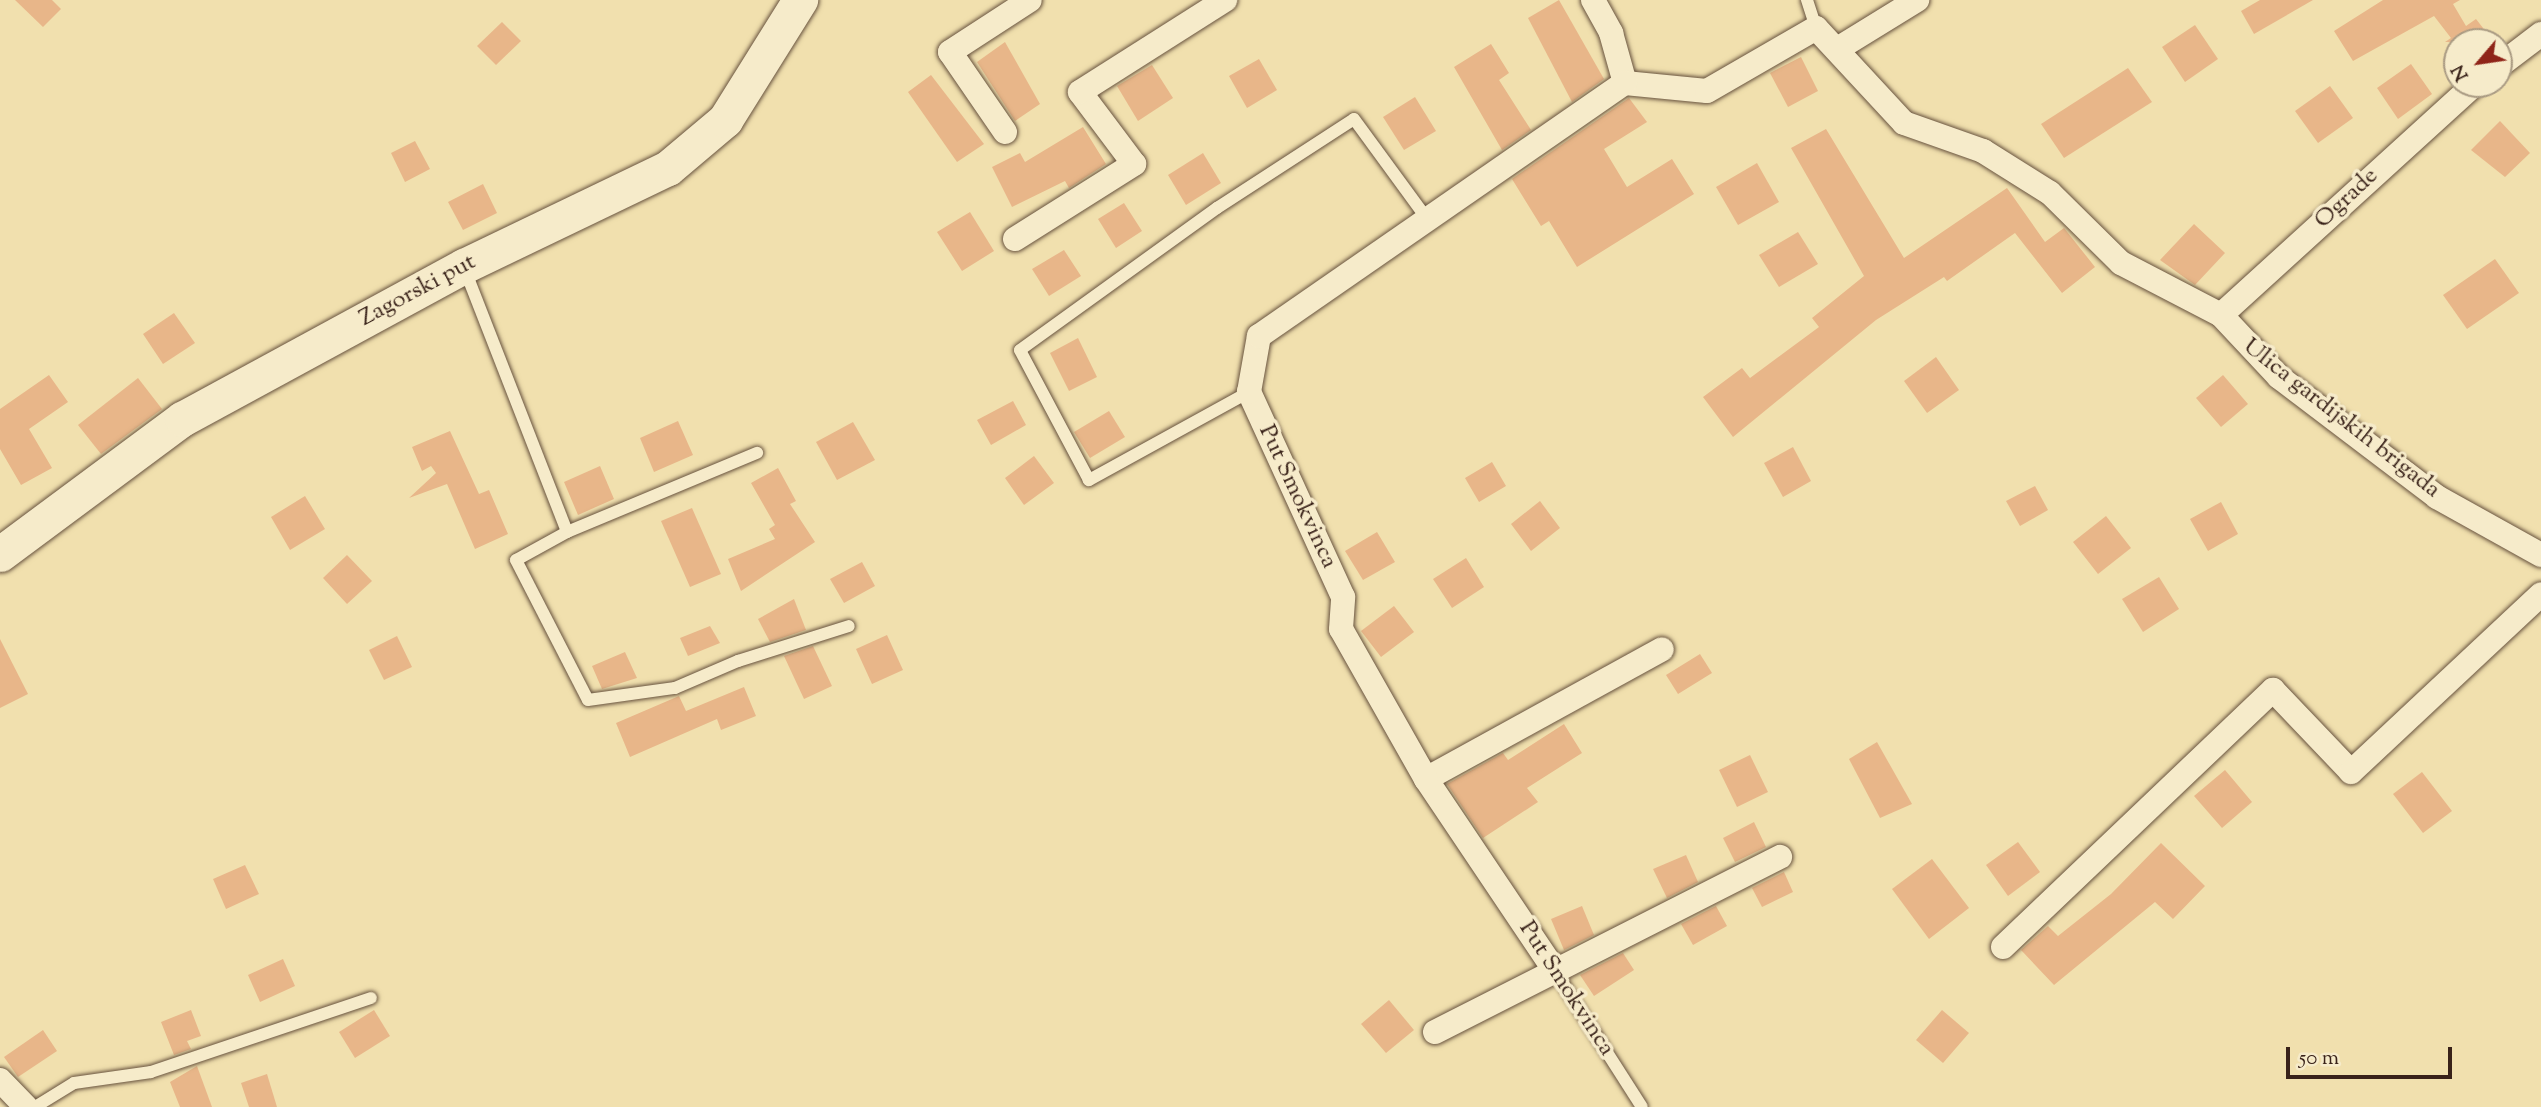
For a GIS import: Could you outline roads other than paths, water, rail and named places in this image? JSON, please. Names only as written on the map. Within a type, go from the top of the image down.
[{"type":"main road","name":"Zagorski put","points":[[0,554],[182,419],[464,266],[668,167],[725,120],[800,0]]},
{"type":"street","points":[[1004,132],[950,52],[1030,0]]},
{"type":"street","points":[[1015,239],[1134,164],[1080,92],[1225,0]]},
{"type":"street","points":[[1593,0],[1611,33],[1625,83]]},
{"type":"street","points":[[1839,48],[1917,0]]},
{"type":"street","points":[[1249,392],[1259,336],[1625,83],[1707,91],[1816,28]]},
{"type":"street","name":"Ulica gardijskih brigada","points":[[1816,28],[1839,48],[1904,123],[1983,151],[2050,193],[2121,263],[2221,315],[2279,377],[2437,497],[2541,555]]},
{"type":"street","points":[[2513,55],[2541,34]]},
{"type":"street","name":"Ograde","points":[[2221,315],[2460,98]]},
{"type":"street","name":"Put Smokvinca","points":[[1249,392],[1343,597],[1341,629],[1426,779],[1555,971]]},
{"type":"street","points":[[2003,947],[2273,690],[2351,772],[2541,594]]},
{"type":"street","points":[[1426,779],[1662,649]]},
{"type":"street","points":[[1435,1032],[1780,857]]},
{"type":"street","points":[[0,1080],[26,1107]]},
{"type":"lane","points":[[1807,0],[1816,28]]},
{"type":"lane","points":[[1249,392],[1089,480],[1020,350],[1216,208],[1353,119],[1428,220]]},
{"type":"lane","points":[[464,266],[567,532]]},
{"type":"lane","points":[[757,453],[567,532],[516,560],[588,701],[675,688],[738,661],[849,626]]},
{"type":"lane","name":"Put Smokvinca","points":[[1555,971],[1642,1107]]},
{"type":"lane","points":[[35,1107],[74,1083],[177,1064],[371,998]]}]
